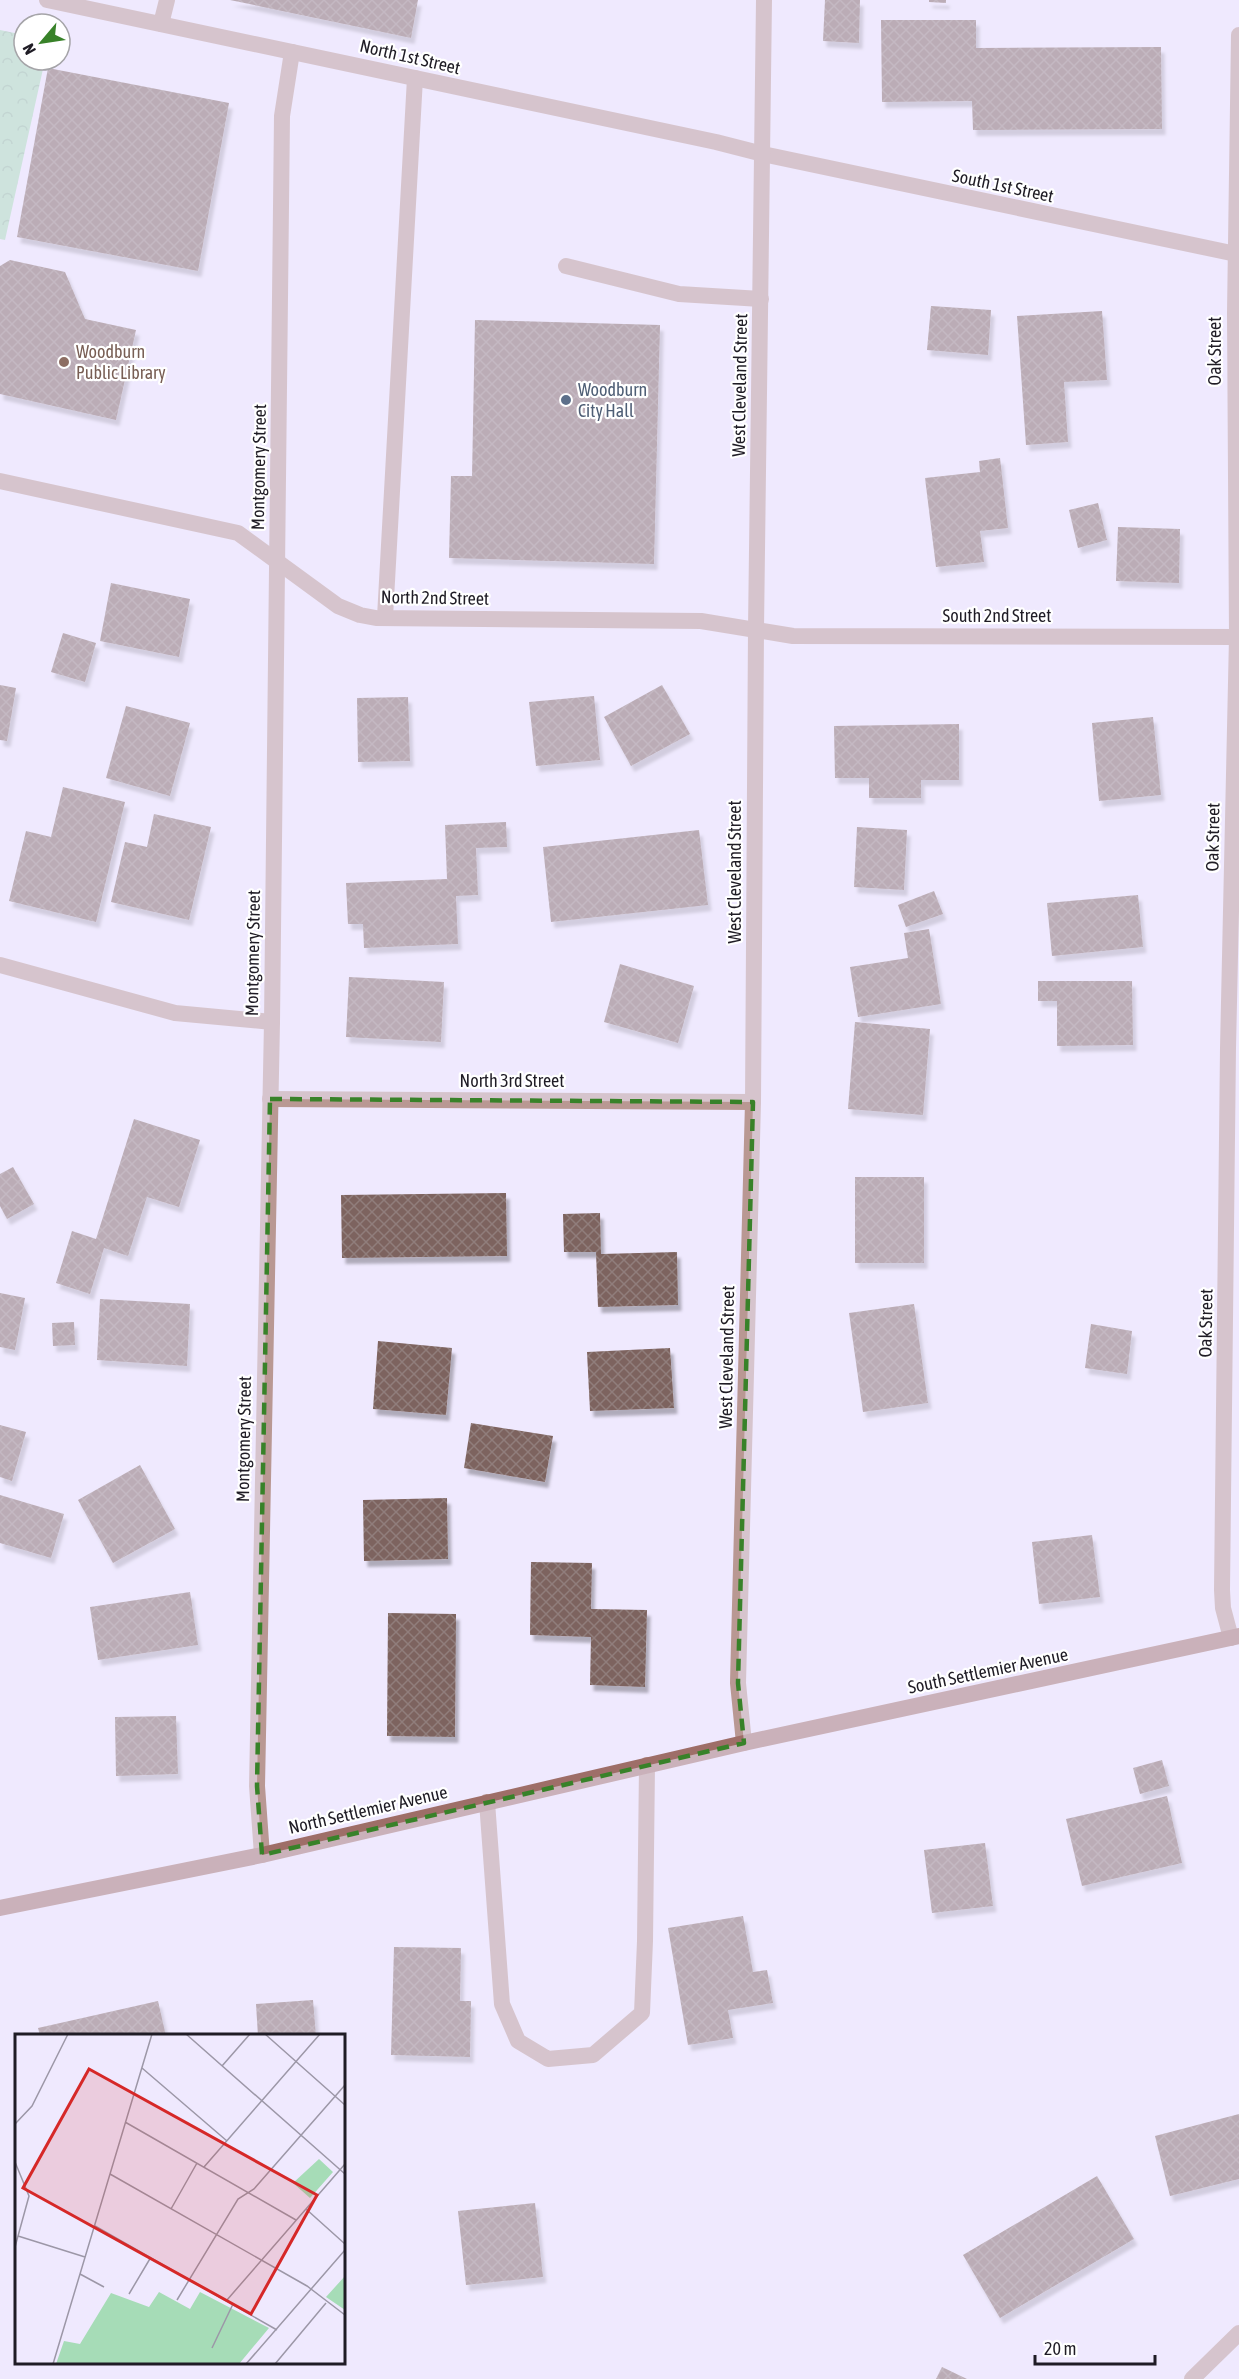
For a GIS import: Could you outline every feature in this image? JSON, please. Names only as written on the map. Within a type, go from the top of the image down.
[{"type":"main road","name":"South Settlemier Avenue","points":[[744,1743],[1235,1637]]},
{"type":"main road","name":"North Settlemier Avenue","points":[[0,1908],[261,1855],[744,1743]]},
{"type":"street","name":"North 1st Street","points":[[47,0],[716,142],[763,154]]},
{"type":"street","points":[[161,24],[167,0]]},
{"type":"street","name":"West Cleveland Street","points":[[744,1743],[738,1683],[753,1102],[764,0]]},
{"type":"street","name":"Oak Street","points":[[1235,1637],[1223,1608],[1222,1590],[1234,1048],[1238,637],[1236,254],[1239,35]]},
{"type":"street","name":"Montgomery Street","points":[[261,1855],[257,1786],[272,1022],[282,116],[292,52]]},
{"type":"street","points":[[385,617],[415,78]]},
{"type":"street","name":"South 1st Street","points":[[763,154],[1236,254]]},
{"type":"street","points":[[567,266],[679,294],[761,299]]},
{"type":"street","name":"North 2nd Street","points":[[0,481],[238,533],[338,606],[360,615],[701,621],[756,629]]},
{"type":"street","name":"South 2nd Street","points":[[756,629],[794,636],[1238,637]]},
{"type":"street","points":[[0,965],[175,1013],[272,1022]]},
{"type":"street","name":"North 3rd Street","points":[[270,1099],[753,1102]]},
{"type":"street","points":[[487,1802],[502,2004],[518,2040],[548,2059],[593,2055],[642,2013],[645,1941],[646,1766]]},
{"type":"street","points":[[1192,2379],[1239,2333]]},
{"type":"highlighted area","points":[[270,1099],[753,1102],[738,1683],[744,1743],[262,1855],[257,1786]]},
{"type":"green space","points":[[0,30],[12,32],[12,72],[42,72],[5,240],[0,239]]},
{"type":"building","points":[[230,0],[418,0],[411,38]]},
{"type":"building","points":[[825,0],[860,0],[859,43],[823,41]]},
{"type":"building","points":[[929,0],[946,0],[946,3],[929,2]]},
{"type":"building","points":[[881,20],[976,20],[976,48],[1161,47],[1162,129],[973,130],[972,101],[882,102]]},
{"type":"building","points":[[47,72],[69,72],[229,103],[198,271],[17,237]]},
{"type":"building","name":"Woodburn Public Library","points":[[10,260],[65,272],[85,319],[136,330],[116,420],[0,394],[0,266]]},
{"type":"building","points":[[931,306],[991,310],[988,355],[927,350]]},
{"type":"building","points":[[1102,311],[1107,380],[1064,382],[1068,442],[1026,445],[1017,316]]},
{"type":"building","name":"Woodburn City Hall","points":[[475,320],[660,325],[654,564],[449,558],[451,476],[472,476]]},
{"type":"building","points":[[1000,458],[1008,528],[980,531],[984,562],[936,567],[925,478],[980,472],[979,461]]},
{"type":"building","points":[[1098,503],[1107,540],[1078,548],[1069,510]]},
{"type":"building","points":[[1118,527],[1180,529],[1179,583],[1116,581]]},
{"type":"building","points":[[111,583],[190,599],[179,657],[100,641]]},
{"type":"building","points":[[63,633],[96,643],[85,682],[51,672]]},
{"type":"building","points":[[0,685],[16,688],[7,741],[0,740]]},
{"type":"building","points":[[662,685],[690,734],[631,766],[604,717]]},
{"type":"building","points":[[594,696],[600,760],[536,766],[529,702]]},
{"type":"building","points":[[408,697],[410,761],[358,762],[357,698]]},
{"type":"building","points":[[126,706],[190,723],[170,796],[106,778]]},
{"type":"building","points":[[1153,717],[1161,795],[1099,801],[1092,723]]},
{"type":"building","points":[[959,724],[959,780],[921,780],[921,798],[869,798],[869,778],[835,778],[834,726]]},
{"type":"building","points":[[63,787],[125,802],[96,922],[9,901],[26,831],[51,837]]},
{"type":"building","points":[[154,814],[211,827],[189,920],[111,902],[125,842],[147,847]]},
{"type":"building","points":[[506,822],[507,847],[476,848],[478,895],[456,896],[458,944],[364,948],[363,924],[348,924],[346,883],[447,879],[445,825]]},
{"type":"building","points":[[857,827],[907,830],[904,890],[854,887]]},
{"type":"building","points":[[699,830],[708,905],[551,922],[543,847]]},
{"type":"building","points":[[934,891],[943,914],[906,927],[898,905]]},
{"type":"building","points":[[1138,895],[1143,947],[1052,956],[1047,903]]},
{"type":"building","points":[[929,929],[941,1004],[858,1017],[850,967],[908,958],[904,933]]},
{"type":"building","points":[[620,964],[694,986],[678,1043],[604,1022]]},
{"type":"building","points":[[349,977],[444,982],[441,1042],[346,1037]]},
{"type":"building","points":[[1038,981],[1132,981],[1133,1045],[1057,1046],[1057,1001],[1038,1001]]},
{"type":"building","points":[[855,1022],[930,1029],[923,1115],[848,1109]]},
{"type":"building","points":[[134,1119],[200,1140],[179,1207],[147,1197],[128,1256],[104,1248],[90,1294],[56,1283],[72,1231],[96,1239]]},
{"type":"building","points":[[13,1167],[34,1204],[7,1219],[0,1206],[0,1174]]},
{"type":"building","points":[[855,1177],[924,1177],[924,1263],[855,1263]]},
{"type":"building","points":[[506,1193],[507,1256],[342,1258],[341,1195]]},
{"type":"building","points":[[600,1213],[601,1254],[677,1252],[678,1305],[598,1307],[596,1252],[564,1252],[563,1214]]},
{"type":"building","points":[[0,1293],[25,1298],[15,1350],[0,1347]]},
{"type":"building","points":[[100,1299],[190,1304],[187,1366],[97,1360]]},
{"type":"building","points":[[914,1304],[928,1403],[863,1412],[849,1313]]},
{"type":"building","points":[[74,1322],[75,1345],[53,1346],[52,1323]]},
{"type":"building","points":[[1091,1324],[1132,1331],[1127,1374],[1085,1368]]},
{"type":"building","points":[[378,1341],[452,1348],[446,1415],[373,1409]]},
{"type":"building","points":[[670,1348],[674,1408],[590,1411],[587,1352]]},
{"type":"building","points":[[471,1423],[553,1436],[545,1482],[464,1468]]},
{"type":"building","points":[[0,1425],[26,1432],[12,1481],[0,1477]]},
{"type":"building","points":[[140,1465],[175,1529],[113,1563],[78,1500]]},
{"type":"building","points":[[0,1495],[64,1514],[51,1558],[0,1543]]},
{"type":"building","points":[[447,1498],[448,1559],[364,1561],[363,1500]]},
{"type":"building","points":[[1092,1535],[1100,1597],[1039,1604],[1032,1542]]},
{"type":"building","points":[[531,1562],[592,1563],[591,1609],[647,1610],[645,1687],[590,1685],[591,1637],[530,1635]]},
{"type":"building","points":[[190,1592],[198,1645],[98,1660],[90,1607]]},
{"type":"building","points":[[388,1613],[456,1614],[455,1737],[387,1736]]},
{"type":"building","points":[[176,1716],[178,1774],[116,1776],[115,1717]]},
{"type":"building","points":[[1162,1760],[1169,1786],[1140,1794],[1133,1768]]},
{"type":"building","points":[[1167,1796],[1182,1863],[1082,1886],[1066,1819]]},
{"type":"building","points":[[985,1843],[993,1906],[932,1913],[924,1850]]},
{"type":"building","points":[[743,1916],[753,1972],[767,1970],[773,2003],[728,2010],[733,2038],[688,2045],[668,1928]]},
{"type":"building","points":[[394,1947],[461,1948],[460,2001],[471,2001],[470,2057],[391,2055]]},
{"type":"building","points":[[313,2000],[316,2034],[258,2034],[256,2004]]},
{"type":"building","points":[[158,2001],[166,2034],[40,2034],[38,2028]]},
{"type":"building","points":[[1239,2114],[1239,2179],[1170,2196],[1155,2136]]},
{"type":"building","points":[[1097,2176],[1134,2239],[1000,2318],[963,2255]]},
{"type":"building","points":[[535,2203],[543,2277],[466,2285],[458,2211]]},
{"type":"building","points":[[942,2367],[967,2379],[936,2379]]},
{"type":"place","name":"Woodburn Public Library","points":[[64,362]]},
{"type":"place","name":"Woodburn City Hall","points":[[566,400]]}]
